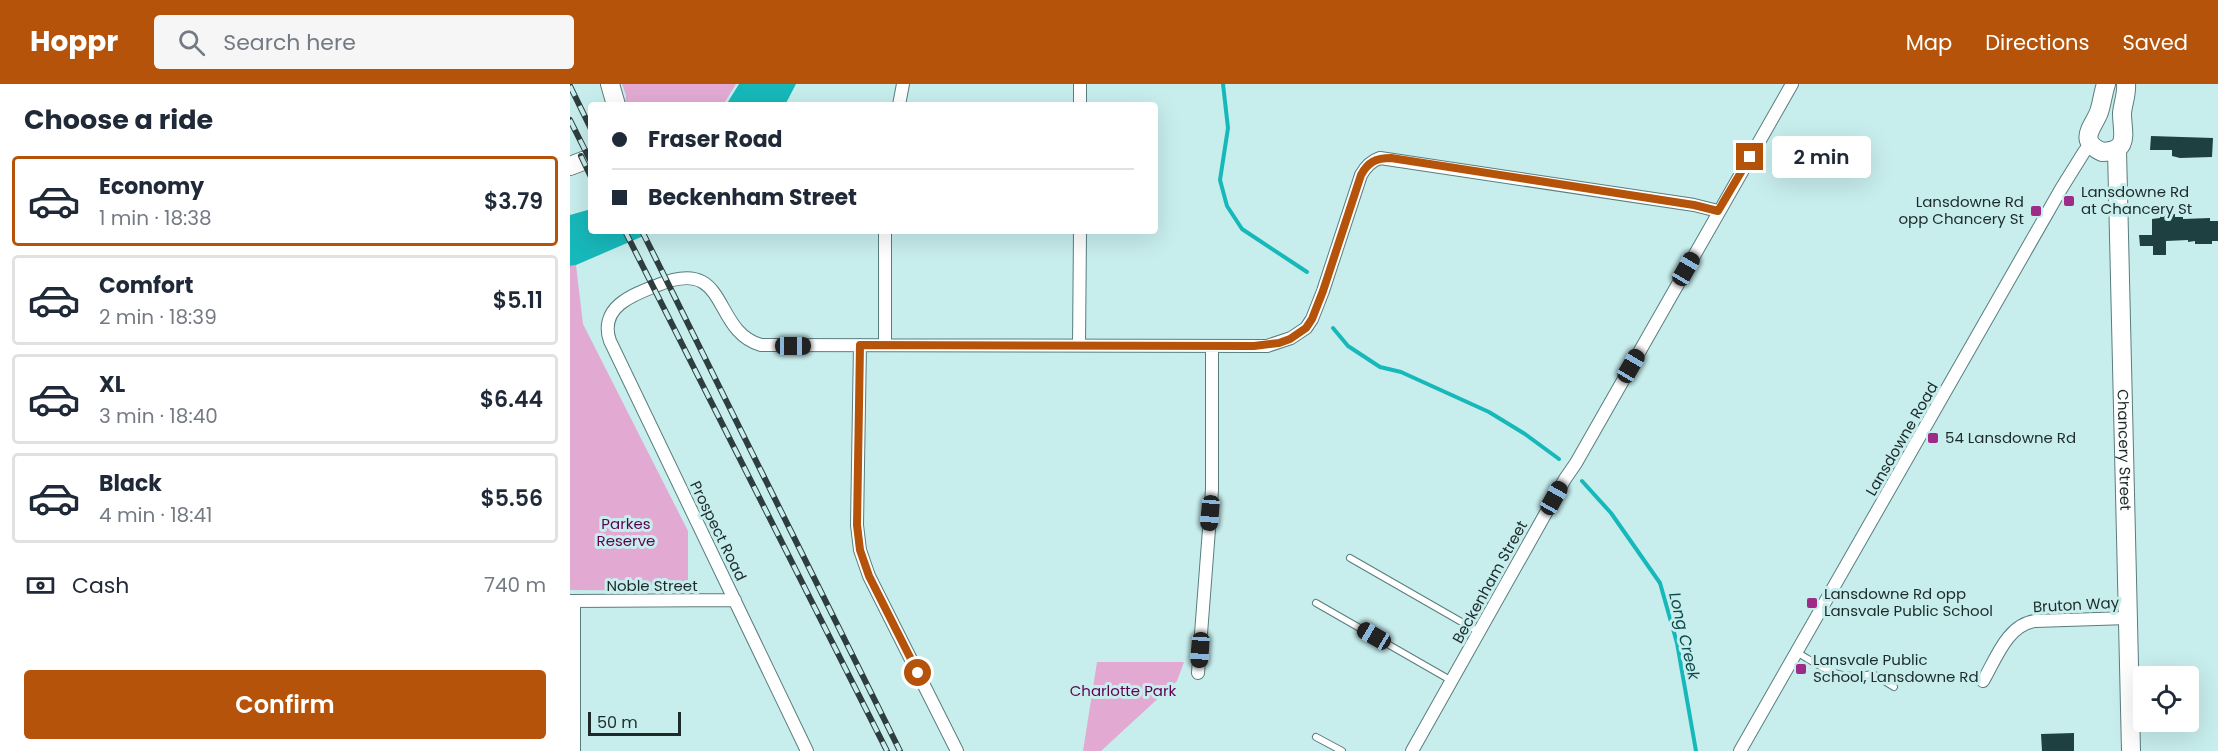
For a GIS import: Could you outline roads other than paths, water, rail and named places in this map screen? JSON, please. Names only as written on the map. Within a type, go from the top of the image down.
[{"type":"main road","points":[[610,84],[615,102]]},
{"type":"main road","points":[[2106,84],[2099,112],[2089,129],[2091,143],[2102,152],[2117,150]]},
{"type":"main road","name":"Chancery Street","points":[[2126,84],[2122,115],[2123,139],[2117,150],[2131,751]]},
{"type":"main road","points":[[570,166],[588,159]]},
{"type":"street","points":[[899,102],[903,84]]},
{"type":"street","points":[[1080,84],[1080,102]]},
{"type":"street","name":"Beckenham Street","points":[[1412,751],[1564,479],[1576,463],[1792,84]]},
{"type":"street","name":"Lansdowne Road","points":[[1740,751],[2061,189],[2091,143]]},
{"type":"street","points":[[957,751],[869,576],[860,550],[857,525],[860,345],[1267,346],[1290,339],[1306,328],[1319,305],[1365,167],[1380,158],[1694,205],[1718,211]]},
{"type":"street","points":[[885,234],[885,345]]},
{"type":"street","points":[[1079,345],[1080,234]]},
{"type":"street","name":"Prospect Road","points":[[807,751],[614,350],[607,333],[607,323],[615,309],[638,294],[672,279],[689,278],[710,287],[737,331],[752,343],[771,346],[860,345]]},
{"type":"street","points":[[1198,673],[1212,490],[1212,346]]},
{"type":"street","name":"Noble Street","points":[[572,601],[735,600]]},
{"type":"street","points":[[572,601],[574,751]]},
{"type":"street","name":"Bruton Way","points":[[1983,681],[2010,636],[2021,625],[2035,621],[2128,618]]},
{"type":"lane","points":[[1350,558],[1479,633]]},
{"type":"lane","points":[[1316,603],[1452,681]]},
{"type":"lane","points":[[1798,653],[1840,676],[1855,678],[1873,674],[1894,687]]},
{"type":"lane","points":[[1316,736],[1342,751]]},
{"type":"water","points":[[739,84],[796,84],[787,102],[728,102]]},
{"type":"water","points":[[588,210],[588,234],[648,234],[570,266],[570,215]]},
{"type":"waterway","name":"Long Creek","points":[[1223,84],[1228,128],[1220,180],[1227,206],[1242,229],[1307,272]]},
{"type":"waterway","name":"Long Creek","points":[[1333,328],[1348,346],[1380,367],[1401,372],[1489,412],[1525,434],[1559,459]]},
{"type":"waterway","name":"Long Creek","points":[[1582,481],[1611,513],[1660,583],[1677,643],[1696,751]]},
{"type":"railway","points":[[570,86],[588,123]]},
{"type":"railway","points":[[570,120],[588,156]]},
{"type":"railway","points":[[581,156],[588,171]]},
{"type":"railway","points":[[627,234],[887,751]]},
{"type":"railway","points":[[643,234],[900,751]]},
{"type":"place","name":"Lansdowne Rd at Chancery St","points":[[2069,201]]},
{"type":"place","name":"Lansdowne Rd opp Chancery St","points":[[2036,211]]},
{"type":"place","name":"54 Lansdowne Rd","points":[[1933,438]]},
{"type":"place","name":"Lansdowne Rd opp Lansvale Public School","points":[[1812,603]]},
{"type":"place","name":"Lansvale Public School, Lansdowne Rd","points":[[1801,669]]},
{"type":"park label","name":"Parkes Reserve","points":[[626,532]]},
{"type":"park label","name":"Charlotte Park","points":[[1123,691]]}]
